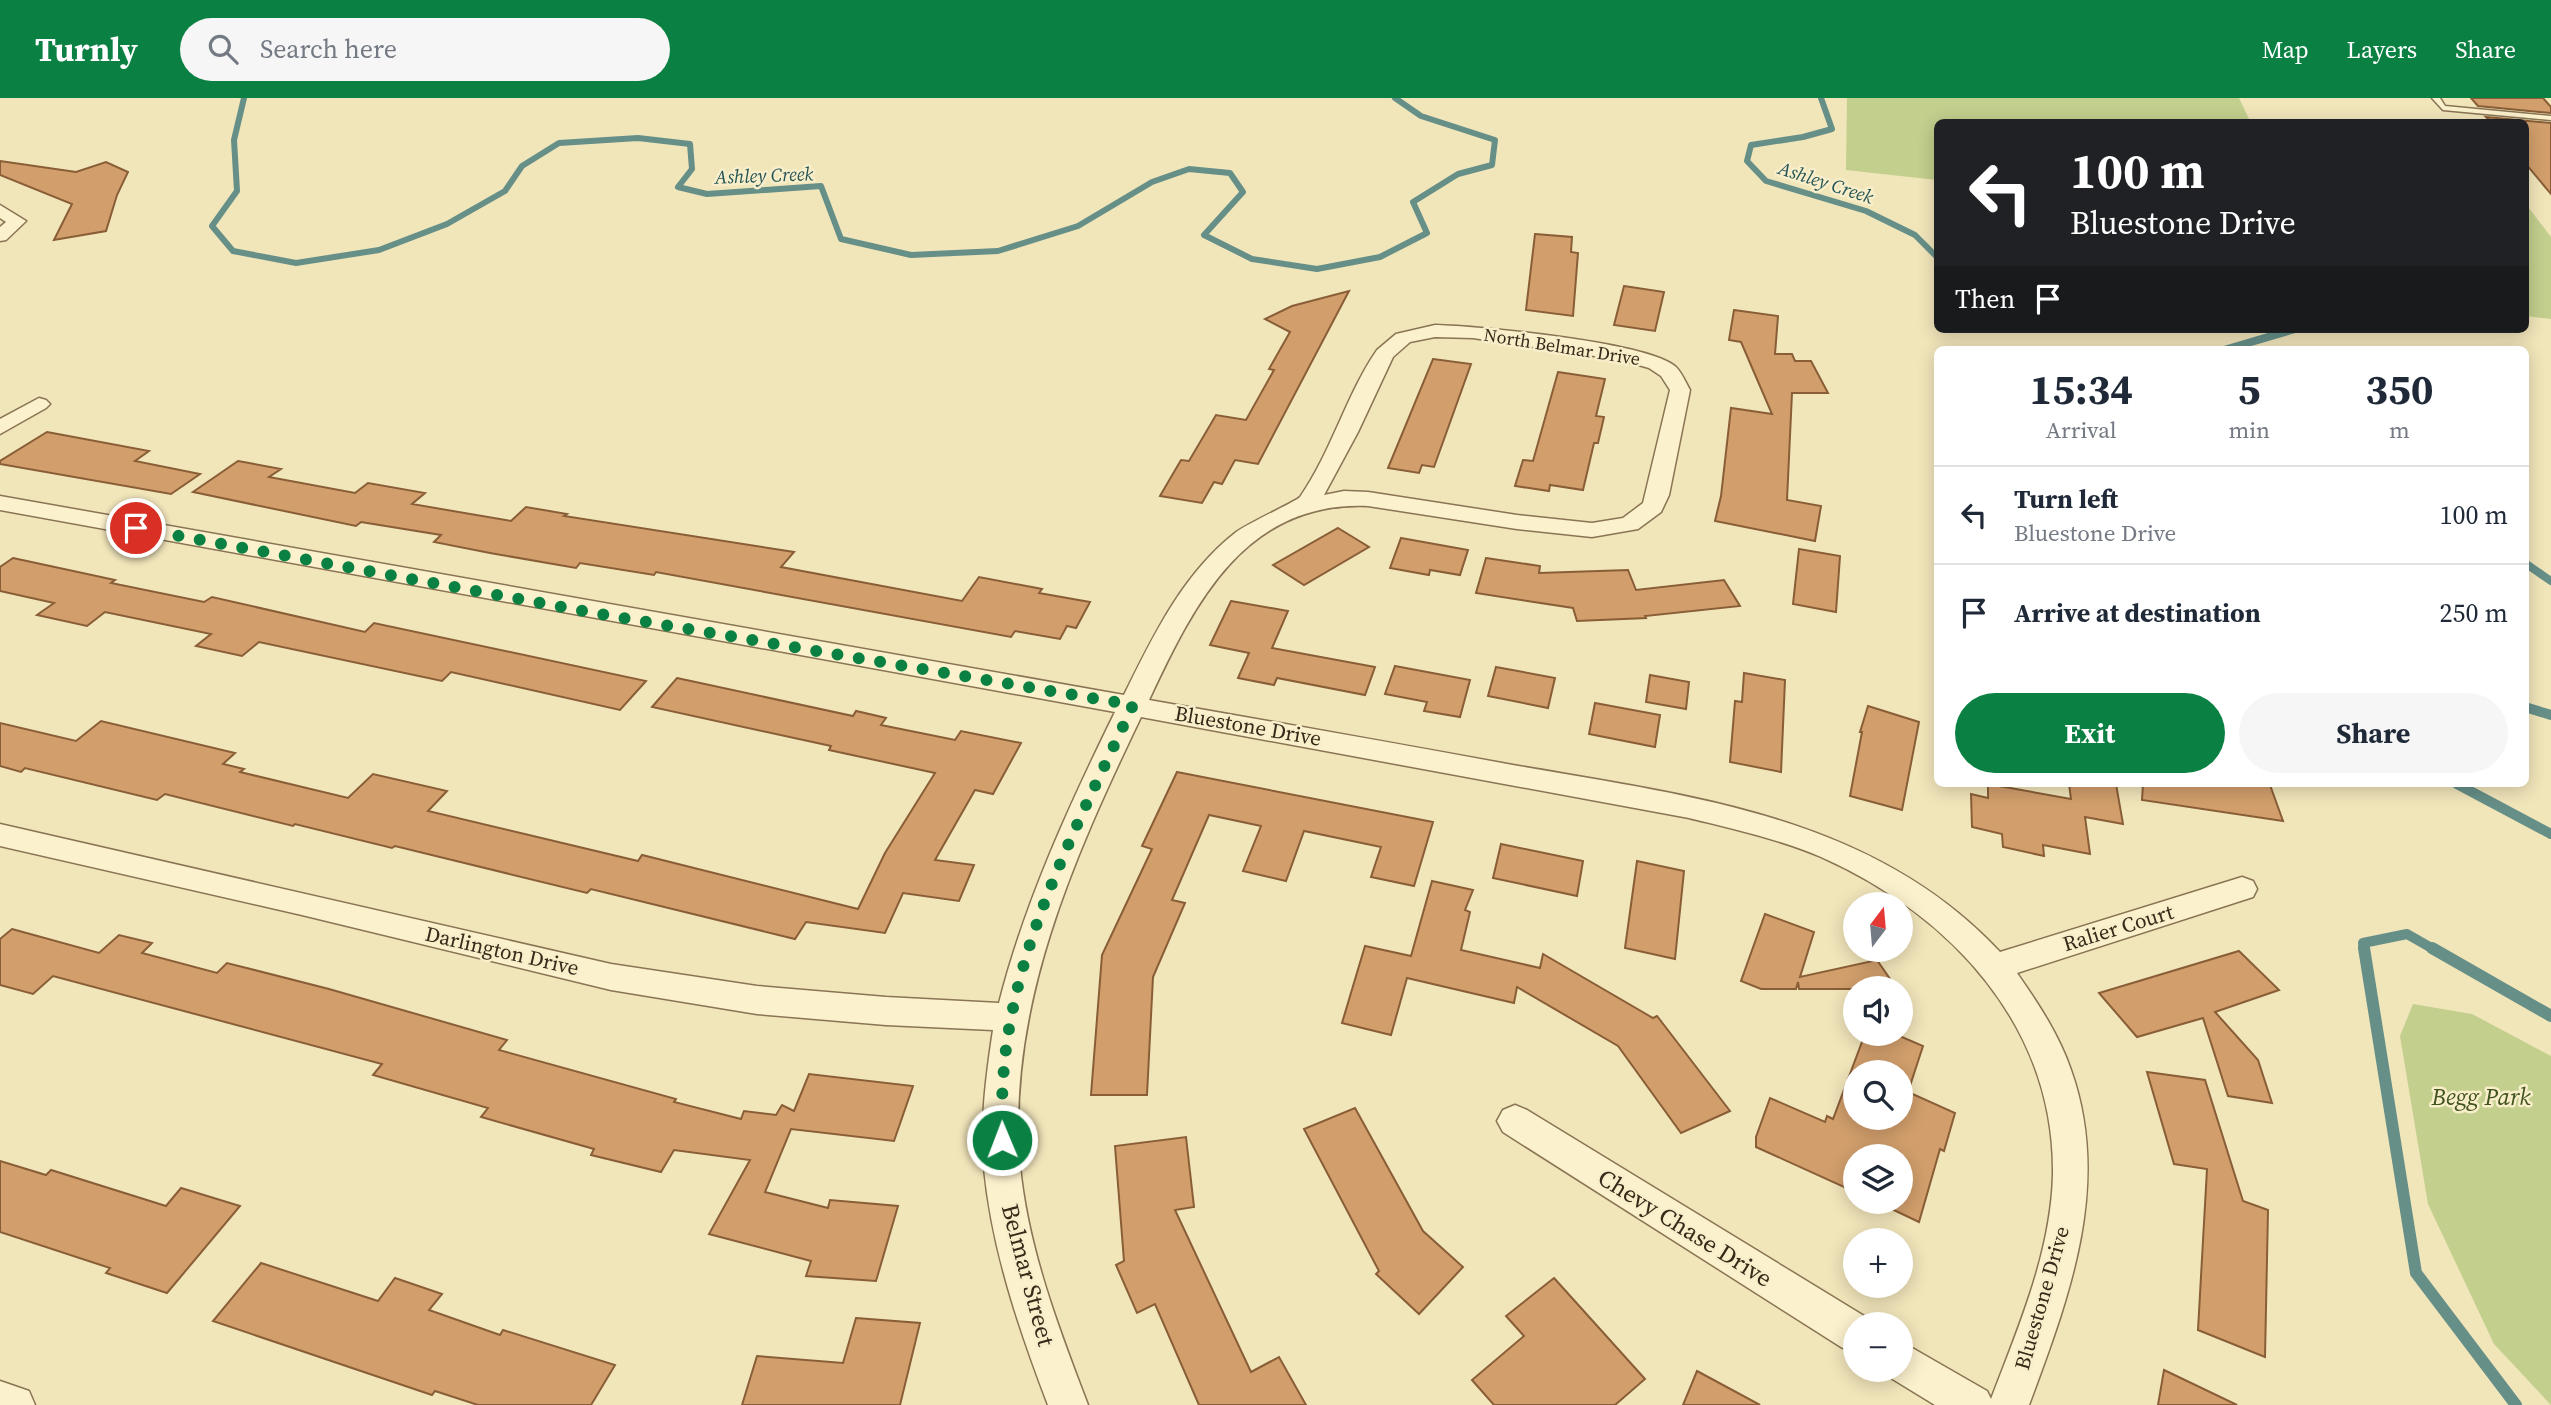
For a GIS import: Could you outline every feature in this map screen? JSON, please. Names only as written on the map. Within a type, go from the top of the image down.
[{"type":"street","points":[[0,210],[17,221],[0,236]]},
{"type":"street","name":"North Belmar Drive","points":[[1133,705],[1188,597],[1226,551],[1262,525],[1307,505],[1344,498],[1368,499],[1569,529],[1613,528],[1630,524],[1653,507],[1658,495],[1680,390],[1669,372],[1649,361],[1624,354],[1473,332],[1418,333],[1403,338],[1384,354],[1347,432],[1307,505]]},
{"type":"street","points":[[0,428],[40,404]]},
{"type":"street","name":"Bluestone Drive","points":[[0,503],[600,614],[1133,705],[1689,807],[1762,825],[1833,850],[1900,885],[1959,930],[1994,967],[2028,1012],[2045,1042],[2064,1100],[2071,1143],[2071,1178],[2061,1248],[2029,1353],[2009,1405]]},
{"type":"street","name":"Belmar Street","points":[[1068,1405],[1040,1333],[1015,1247],[1002,1165],[1001,1090],[1011,1017],[1035,932],[1064,855],[1133,705]]},
{"type":"street","name":"Darlington Drive","points":[[0,835],[302,903],[611,977],[758,1000],[886,1011],[1011,1017]]},
{"type":"street","name":"Ralier Court","points":[[1994,967],[2242,889]]},
{"type":"street","name":"Chevy Chase Drive","points":[[1515,1121],[1843,1326]]},
{"type":"street","points":[[1913,1369],[1973,1405]]},
{"type":"street","points":[[0,1401],[15,1405]]},
{"type":"lane","points":[[2436,98],[2443,108],[2551,118]]},
{"type":"green space","points":[[1847,98],[2239,98],[2249,119],[1934,119],[1934,180],[1846,170]]},
{"type":"green space","points":[[2529,208],[2551,237],[2551,319],[2529,316]]},
{"type":"green space","name":"Begg Park","points":[[2413,1004],[2472,1014],[2551,1056],[2551,1405],[2494,1344],[2428,1204],[2400,1036]]},
{"type":"building","points":[[2471,98],[2543,98],[2551,107],[2551,113],[2478,106]]},
{"type":"building","points":[[2529,121],[2551,123],[2551,194],[2529,168]]},
{"type":"building","points":[[0,161],[76,172],[106,162],[128,172],[117,195],[106,231],[54,240],[72,204],[0,175]]},
{"type":"building","points":[[1535,234],[1572,237],[1571,252],[1578,253],[1573,316],[1526,310]]},
{"type":"building","points":[[1624,286],[1664,292],[1655,331],[1614,325]]},
{"type":"building","points":[[1349,291],[1258,464],[1235,460],[1222,484],[1214,482],[1202,503],[1160,496],[1181,460],[1189,461],[1216,415],[1246,420],[1274,370],[1269,369],[1290,332],[1265,319],[1292,306]]},
{"type":"building","points":[[1734,310],[1778,316],[1775,354],[1792,354],[1795,361],[1811,361],[1828,393],[1792,393],[1787,500],[1821,506],[1815,541],[1715,521],[1721,496],[1731,408],[1772,414],[1741,342],[1729,340]]},
{"type":"building","points":[[1433,359],[1471,364],[1434,467],[1422,465],[1419,473],[1388,468]]},
{"type":"building","points":[[1558,372],[1605,379],[1596,416],[1604,417],[1598,443],[1594,443],[1583,490],[1550,485],[1549,491],[1515,486],[1523,460],[1533,461]]},
{"type":"building","points":[[47,432],[149,451],[135,461],[200,474],[171,494],[0,464],[0,461]]},
{"type":"building","points":[[238,461],[281,469],[269,477],[355,493],[368,483],[425,493],[412,504],[511,521],[526,507],[567,514],[564,516],[794,552],[781,567],[962,601],[979,577],[1042,589],[1039,593],[1090,602],[1076,628],[1067,626],[1060,639],[1015,631],[1011,637],[656,572],[654,575],[580,563],[576,568],[490,553],[434,542],[441,535],[361,522],[356,526],[193,492]]},
{"type":"building","points":[[1338,528],[1369,547],[1304,585],[1273,565]]},
{"type":"building","points":[[1401,538],[1468,550],[1460,575],[1430,570],[1429,575],[1390,568]]},
{"type":"building","points":[[1799,549],[1840,556],[1836,612],[1793,604]]},
{"type":"building","points":[[13,558],[115,580],[111,583],[204,602],[212,597],[365,632],[374,623],[646,681],[620,710],[451,672],[442,681],[259,642],[242,656],[196,646],[211,634],[105,612],[87,626],[37,615],[54,603],[0,591],[0,567]]},
{"type":"building","points":[[1486,558],[1540,566],[1539,573],[1628,570],[1636,590],[1724,580],[1740,606],[1645,616],[1646,618],[1577,621],[1573,608],[1476,593]]},
{"type":"building","points":[[1231,601],[1288,611],[1272,648],[1375,667],[1365,695],[1277,678],[1274,685],[1238,678],[1249,653],[1210,645]]},
{"type":"building","points":[[1395,666],[1470,680],[1460,717],[1424,711],[1427,702],[1385,694]]},
{"type":"building","points":[[1496,667],[1555,678],[1548,708],[1488,696]]},
{"type":"building","points":[[1744,673],[1785,680],[1781,772],[1730,762],[1735,701],[1742,702]]},
{"type":"building","points":[[1650,675],[1689,682],[1686,709],[1646,702]]},
{"type":"building","points":[[677,678],[853,716],[856,711],[886,718],[881,725],[955,740],[961,731],[1021,743],[993,794],[975,790],[935,860],[974,865],[959,901],[903,893],[885,933],[806,922],[795,939],[591,889],[587,893],[165,794],[157,800],[25,768],[21,772],[0,766],[0,723],[76,741],[101,721],[235,753],[223,764],[244,769],[240,772],[348,798],[373,774],[447,791],[428,811],[638,861],[642,855],[858,909],[885,853],[935,773],[829,750],[831,746],[652,707]]},
{"type":"building","points":[[1595,703],[1660,715],[1655,747],[1589,734]]},
{"type":"building","points":[[1868,706],[1919,722],[1902,810],[1850,796],[1860,732]]},
{"type":"building","points":[[1177,772],[1433,822],[1414,886],[1371,877],[1381,847],[1304,831],[1286,881],[1243,871],[1261,826],[1209,815],[1172,900],[1185,903],[1153,977],[1147,1095],[1091,1095],[1102,955],[1152,849],[1142,846]]},
{"type":"building","points":[[1988,787],[2005,787],[2071,799],[2069,787],[2117,787],[2123,824],[2085,817],[2090,854],[2043,845],[2044,856],[2003,847],[2002,834],[1972,827],[1971,794],[1988,798]]},
{"type":"building","points":[[2143,787],[2271,787],[2283,821],[2142,800]]},
{"type":"building","points":[[1501,844],[1583,861],[1577,896],[1493,878]]},
{"type":"building","points":[[1637,861],[1684,871],[1675,959],[1625,948]]},
{"type":"building","points":[[1432,881],[1473,890],[1465,910],[1470,912],[1461,950],[1540,968],[1543,954],[1653,1018],[1657,1016],[1730,1111],[1681,1133],[1618,1046],[1517,987],[1514,1003],[1407,978],[1391,1035],[1342,1023],[1365,946],[1411,956]]},
{"type":"building","points":[[1765,914],[1814,932],[1800,977],[1868,962],[1878,962],[1888,976],[1843,976],[1843,989],[1799,989],[1798,982],[1796,989],[1761,989],[1741,981]]},
{"type":"building","points":[[12,929],[99,953],[119,935],[152,943],[142,953],[217,973],[227,963],[329,989],[507,1040],[499,1050],[741,1119],[744,1111],[776,1115],[782,1105],[794,1111],[809,1074],[913,1086],[894,1141],[791,1129],[765,1192],[828,1208],[830,1200],[898,1206],[876,1281],[806,1276],[811,1261],[709,1234],[750,1160],[674,1150],[661,1172],[591,1155],[594,1149],[481,1117],[488,1108],[373,1075],[382,1064],[53,976],[33,994],[0,985],[0,939]]},
{"type":"building","points":[[2239,951],[2279,990],[2215,1012],[2258,1060],[2272,1103],[2228,1096],[2203,1018],[2137,1037],[2099,993]]},
{"type":"building","points":[[1913,1042],[1923,1046],[1913,1077],[1913,1060],[1855,1060],[1860,1046],[1913,1046]]},
{"type":"building","points":[[2147,1072],[2205,1080],[2243,1201],[2268,1210],[2265,1357],[2198,1330],[2207,1169],[2174,1164]]},
{"type":"building","points":[[1843,1092],[1843,1130],[1913,1130],[1913,1094],[1955,1113],[1944,1151],[1940,1149],[1919,1222],[1902,1214],[1913,1214],[1913,1144],[1843,1144],[1843,1187],[1756,1147],[1756,1137],[1770,1098],[1825,1122],[1827,1116],[1833,1119]]},
{"type":"building","points":[[1355,1108],[1423,1231],[1463,1267],[1419,1314],[1376,1274],[1379,1271],[1304,1129]]},
{"type":"building","points":[[1186,1137],[1194,1207],[1175,1210],[1251,1372],[1279,1357],[1306,1405],[1199,1405],[1155,1304],[1137,1313],[1116,1265],[1124,1261],[1115,1146]]},
{"type":"building","points":[[0,1161],[46,1175],[51,1170],[166,1206],[181,1188],[240,1206],[167,1293],[106,1273],[110,1268],[0,1232]]},
{"type":"building","points":[[261,1263],[378,1301],[395,1278],[442,1294],[429,1310],[500,1335],[503,1330],[615,1365],[591,1405],[478,1405],[435,1391],[432,1395],[213,1321]]},
{"type":"building","points":[[1554,1278],[1645,1379],[1615,1405],[1494,1405],[1472,1380],[1524,1336],[1506,1316]]},
{"type":"building","points":[[856,1318],[920,1323],[900,1405],[742,1405],[757,1356],[843,1363]]},
{"type":"building","points":[[2164,1370],[2237,1405],[2158,1405]]},
{"type":"building","points":[[1697,1371],[1760,1405],[1683,1405]]},
{"type":"waterway","name":"Ashley Creek","points":[[244,98],[234,140],[237,191],[212,226],[233,251],[296,263],[379,250],[447,224],[505,191],[522,166],[559,143],[638,138],[690,144],[692,169],[678,187],[707,194],[821,186],[841,239],[911,255],[998,251],[1078,226],[1152,182],[1189,169],[1230,173],[1243,192],[1204,235],[1252,259],[1317,269],[1380,257],[1427,233],[1413,202],[1458,174],[1492,165],[1495,140],[1421,116],[1395,98]]},
{"type":"waterway","name":"Ashley Creek","points":[[1821,98],[1832,129],[1803,137],[1751,145],[1747,161],[1766,181],[1866,211],[1915,235],[1934,254]]},
{"type":"waterway","name":"Ashley Creek","points":[[2238,346],[2281,333]]},
{"type":"waterway","name":"Ashley Creek","points":[[2529,566],[2551,581]]},
{"type":"waterway","name":"Ashley Creek","points":[[2529,708],[2551,715]]},
{"type":"waterway","name":"Ashley Creek","points":[[2463,787],[2551,834]]},
{"type":"waterway","name":"Ashley Creek","points":[[2364,950],[2363,943],[2407,934],[2435,950]]},
{"type":"waterway","name":"Ashley Creek","points":[[2364,948],[2416,1273],[2516,1405]]},
{"type":"waterway","name":"Ashley Creek","points":[[2432,948],[2551,1016]]},
{"type":"route","points":[[136,528],[600,614],[1133,705],[1064,855],[1035,932],[1011,1017],[1001,1090],[1002,1140]]}]
